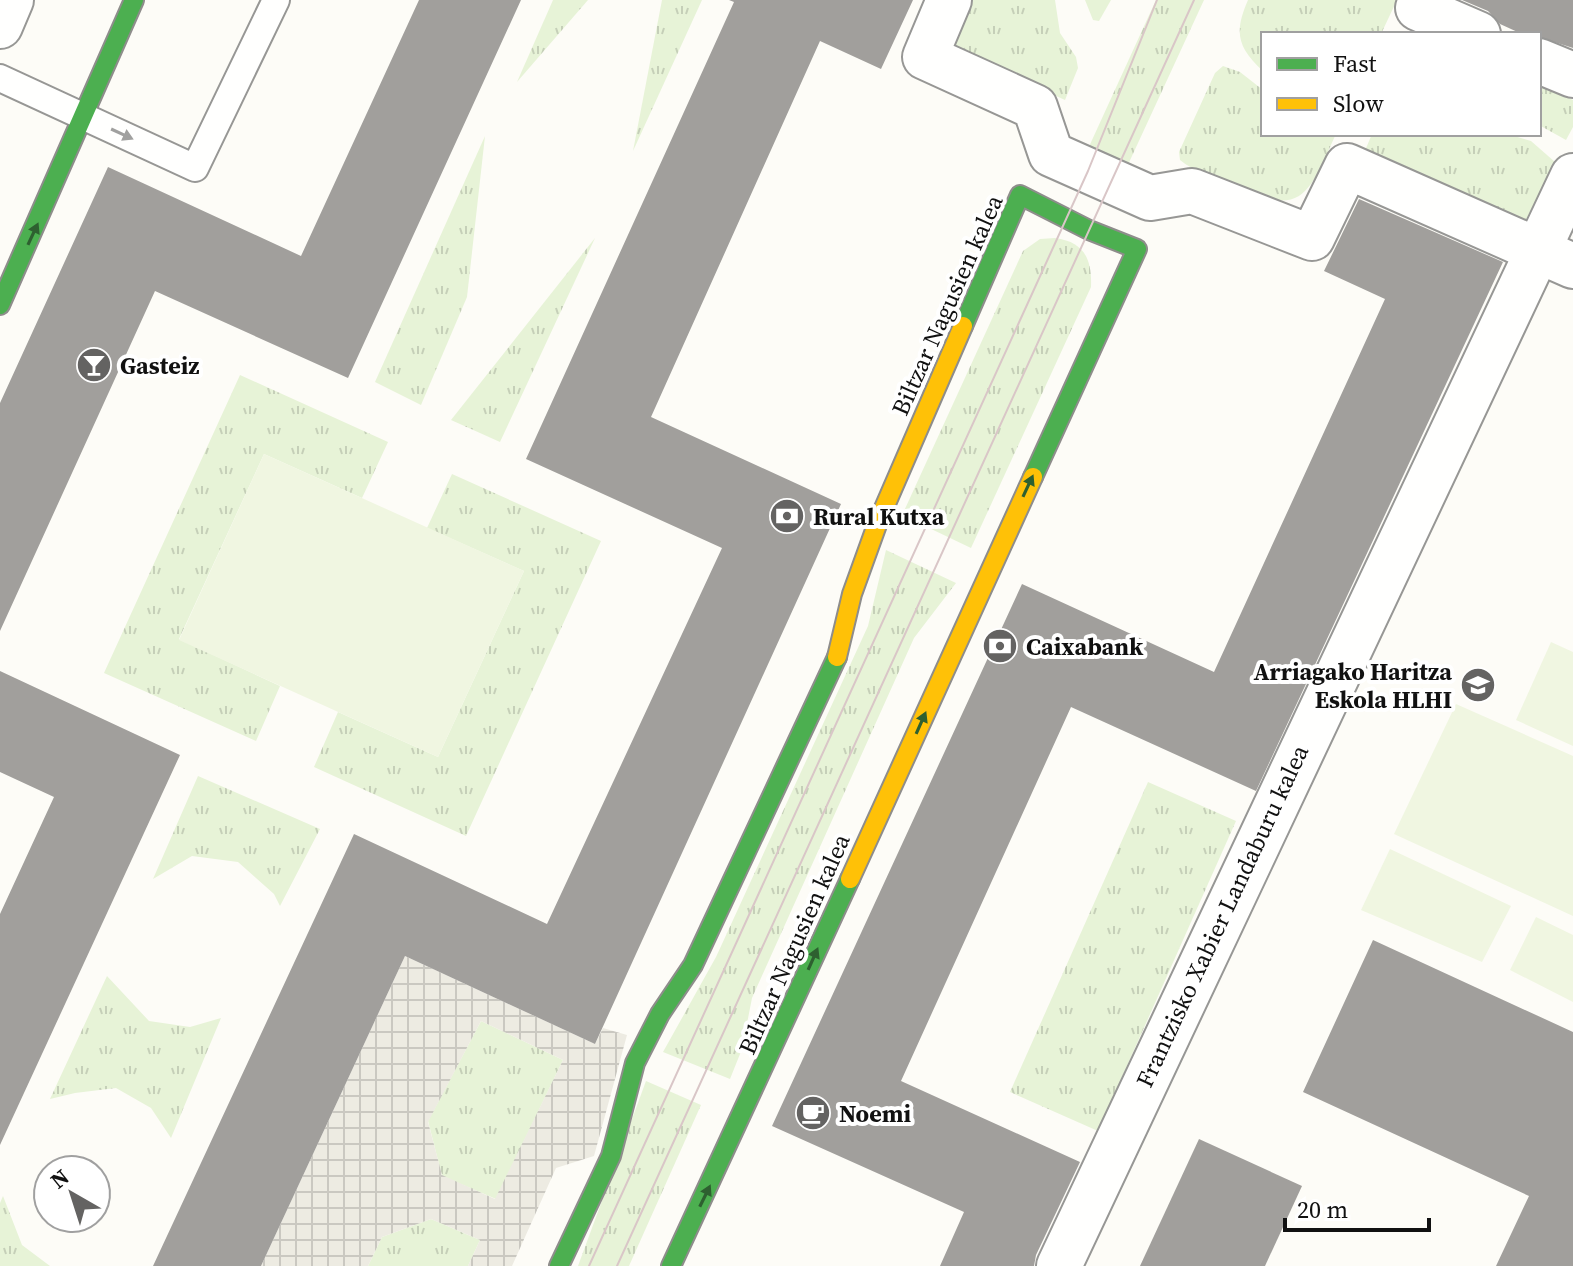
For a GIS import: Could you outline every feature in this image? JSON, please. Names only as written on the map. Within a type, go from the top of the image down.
[{"type":"street","points":[[0,26],[11,0]]},
{"type":"street","points":[[0,305],[134,0]]},
{"type":"street","points":[[949,0],[925,57],[1035,107],[1051,154],[1150,198],[1192,191],[1312,238],[1347,166],[1555,257]]},
{"type":"street","points":[[1422,0],[1418,8],[1473,32]]},
{"type":"street","points":[[1541,62],[1573,75]]},
{"type":"street","name":"Frantzisko Xabier Landaburu kalea","points":[[1059,1266],[1555,257],[1573,176]]},
{"type":"street","name":"Biltzar Nagusien kalea","points":[[559,1266],[611,1156],[635,1063],[660,1014],[693,965],[838,655],[852,594],[878,522],[1020,195],[1089,230],[1137,249],[671,1266]]},
{"type":"lane","points":[[0,78],[195,168],[276,0]]},
{"type":"green space","points":[[553,0],[588,0],[517,82]]},
{"type":"green space","points":[[662,0],[702,0],[633,151]]},
{"type":"green space","points":[[963,0],[1055,0],[1060,33],[1076,57],[1078,68],[1065,100],[1054,95],[1050,103],[960,56],[954,44]]},
{"type":"green space","points":[[1085,0],[1111,0],[1099,21],[1093,20]]},
{"type":"green space","points":[[1156,0],[1204,0],[1126,169],[1087,151]]},
{"type":"green space","points":[[1248,0],[1397,0],[1382,32],[1261,32],[1261,69],[1243,46],[1241,21]]},
{"type":"green space","points":[[1223,66],[1240,72],[1261,88],[1261,136],[1335,136],[1309,187],[1300,196],[1274,200],[1255,195],[1180,160],[1179,152],[1215,73]]},
{"type":"green space","points":[[1541,84],[1573,100],[1573,127],[1566,140],[1541,126]]},
{"type":"green space","points":[[485,136],[467,297],[421,405],[375,382]]},
{"type":"green space","points":[[1371,136],[1514,136],[1531,141],[1555,162],[1522,228],[1364,153]]},
{"type":"green space","points":[[595,238],[500,442],[451,420]]},
{"type":"green space","points":[[1055,238],[1073,244],[1085,254],[1091,287],[971,548],[927,527],[904,511],[1023,251],[1040,239]]},
{"type":"green space","points":[[240,375],[388,442],[362,498],[264,454],[179,639],[280,686],[256,741],[104,673]]},
{"type":"green space","points":[[264,454],[524,571],[438,757],[179,640]]},
{"type":"green space","points":[[452,474],[601,541],[466,836],[314,767],[338,712],[438,757],[524,571],[427,528]]},
{"type":"green space","points":[[886,550],[956,583],[914,638],[752,998],[742,1049],[730,1079],[663,1052],[716,957],[868,626]]},
{"type":"green space","points":[[1551,642],[1573,652],[1573,746],[1516,720]]},
{"type":"green space","points":[[1456,704],[1573,756],[1573,916],[1394,834]]},
{"type":"green space","points":[[198,776],[320,829],[280,906],[274,894],[238,862],[192,856],[153,879]]},
{"type":"green space","points":[[1148,782],[1236,821],[1098,1131],[1010,1092]]},
{"type":"green space","points":[[1390,849],[1511,906],[1482,962],[1361,910]]},
{"type":"green space","points":[[1536,917],[1573,935],[1573,1002],[1510,970]]},
{"type":"green space","points":[[107,976],[149,1021],[190,1027],[221,1018],[171,1138],[151,1108],[116,1088],[50,1099]]},
{"type":"green space","points":[[481,1021],[563,1060],[496,1199],[442,1176],[428,1121]]},
{"type":"green space","points":[[646,1081],[701,1105],[629,1266],[578,1266]]},
{"type":"green space","points":[[3,1196],[22,1245],[50,1266],[0,1266],[0,1203]]},
{"type":"green space","points":[[431,1219],[480,1240],[468,1266],[368,1266],[382,1237]]},
{"type":"shaded area","points":[[405,956],[595,1044],[603,1028],[627,1035],[594,1156],[556,1168],[512,1266],[468,1266],[480,1240],[431,1219],[382,1237],[368,1266],[261,1266]],"holes":[[[481,1021],[563,1060],[495,1199],[442,1175],[428,1122]]]},
{"type":"building","points":[[419,0],[521,0],[348,378],[155,291],[0,631],[0,403],[108,167],[301,256]]},
{"type":"building","points":[[729,0],[913,0],[881,69],[820,41],[651,417],[841,504],[595,1044],[405,956],[261,1266],[153,1266],[354,834],[547,924],[722,548],[526,459],[734,2]]},
{"type":"building","points":[[1462,0],[1573,0],[1573,48],[1541,38],[1541,32],[1518,32],[1500,24],[1488,11]]},
{"type":"building","points":[[1359,199],[1503,262],[1256,791],[1071,707],[901,1081],[1080,1162],[1036,1255],[1034,1266],[940,1266],[964,1212],[772,1126],[1022,584],[1214,672],[1385,299],[1324,271]]},
{"type":"building","points":[[0,671],[180,755],[0,1145],[0,914],[54,797],[0,772]]},
{"type":"building","points":[[1373,940],[1573,1032],[1573,1266],[1496,1266],[1529,1196],[1303,1092]]},
{"type":"building","points":[[1199,1139],[1302,1186],[1265,1266],[1140,1266]]},
{"type":"tram line","points":[[589,1266],[1088,171],[1157,0]]},
{"type":"tram line","points":[[617,1266],[1194,0]]},
{"type":"traffic: fast","points":[[0,305],[134,0]]},
{"type":"traffic: fast","points":[[963,326],[1020,195],[1089,230],[1137,249],[1033,477]]},
{"type":"traffic: fast","points":[[559,1266],[611,1156],[635,1063],[660,1014],[693,965],[837,657]]},
{"type":"traffic: fast","points":[[671,1266],[850,879]]},
{"type":"traffic: slow","points":[[837,657],[852,594],[878,522],[963,326]]},
{"type":"traffic: slow","points":[[850,879],[1033,477]]},
{"type":"place","name":"Gasteiz","points":[[94,365]]},
{"type":"place","name":"Rural Kutxa","points":[[787,516]]},
{"type":"place","name":"Caixabank","points":[[1000,646]]},
{"type":"place","name":"Arriagako Haritza Eskola HLHI","points":[[1478,685]]},
{"type":"place","name":"Noemi","points":[[813,1113]]}]
